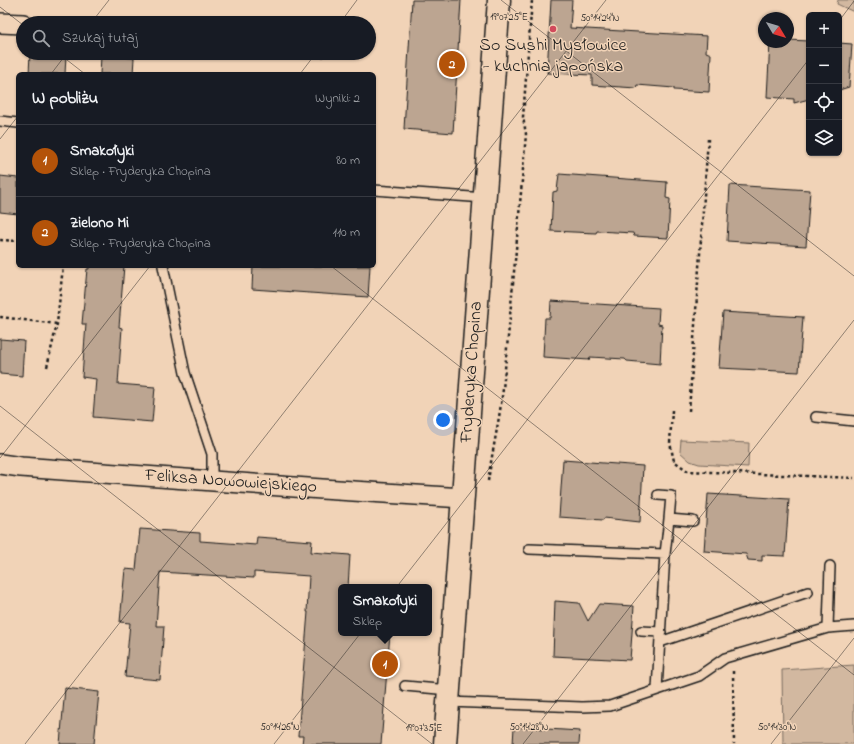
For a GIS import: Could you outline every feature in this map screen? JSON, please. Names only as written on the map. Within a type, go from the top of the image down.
[{"type":"street","name":"Fryderyka Chopina","points":[[445,744],[499,0]]},
{"type":"street","points":[[0,23],[16,24]]},
{"type":"street","name":"Feliksa Nowowiejskiego","points":[[0,464],[21,467],[463,498]]},
{"type":"lane","points":[[0,121],[16,123]]},
{"type":"lane","points":[[376,190],[485,198]]},
{"type":"lane","points":[[163,268],[185,373],[212,454],[212,481]]},
{"type":"lane","points":[[816,417],[854,421]]},
{"type":"lane","points":[[657,689],[665,554],[671,496],[658,495]]},
{"type":"lane","points":[[669,519],[694,521]]},
{"type":"lane","points":[[529,549],[665,554]]},
{"type":"lane","points":[[828,628],[830,566]]},
{"type":"lane","points":[[660,642],[808,592]]},
{"type":"lane","points":[[405,686],[449,696],[582,707],[610,706],[699,676],[725,658],[828,628],[854,626]]},
{"type":"lane","points":[[641,631],[661,632]]},
{"type":"path","points":[[487,485],[504,379],[506,348],[515,275],[526,134],[523,117],[532,0]]},
{"type":"path","points":[[689,411],[708,139]]},
{"type":"path","points":[[0,240],[16,241]]},
{"type":"path","points":[[47,367],[57,324],[63,268]]},
{"type":"path","points":[[0,317],[57,324]]},
{"type":"path","points":[[672,410],[670,443],[674,461],[688,471],[854,478]]},
{"type":"path","points":[[733,656],[734,744]]},
{"type":"shaded area","points":[[838,0],[854,0],[854,12],[837,4]]},
{"type":"shaded area","points":[[681,440],[749,443],[748,467],[699,464],[690,461],[680,452]]},
{"type":"shaded area","points":[[854,665],[854,744],[783,744],[782,670]]},
{"type":"building","points":[[412,0],[461,0],[453,133],[404,129]]},
{"type":"building","points":[[551,0],[572,0],[570,28],[707,36],[706,52],[711,54],[709,92],[674,90],[674,88],[637,85],[636,88],[592,85],[592,75],[547,73]]},
{"type":"building","points":[[794,40],[806,41],[806,100],[794,103],[794,99],[767,97],[770,48],[794,48]]},
{"type":"building","points":[[842,43],[852,44],[849,87],[842,89]]},
{"type":"building","points":[[30,60],[66,60],[65,72],[29,72]]},
{"type":"building","points":[[101,60],[134,60],[133,72],[100,72]]},
{"type":"building","points":[[559,174],[667,182],[666,198],[670,199],[668,238],[634,236],[633,233],[551,231],[553,192],[557,191]]},
{"type":"building","points":[[0,176],[16,178],[16,214],[0,212]]},
{"type":"building","points":[[730,185],[810,190],[806,246],[727,241]]},
{"type":"building","points":[[124,268],[119,327],[122,328],[118,384],[155,387],[152,422],[93,417],[96,379],[82,377],[86,324],[82,324],[87,269]]},
{"type":"building","points":[[253,268],[370,268],[368,297],[252,289]]},
{"type":"building","points":[[551,301],[659,308],[658,324],[662,325],[660,364],[627,361],[625,359],[590,357],[589,360],[543,357],[545,318],[550,318]]},
{"type":"building","points":[[723,312],[803,317],[799,372],[719,368]]},
{"type":"building","points":[[0,339],[24,341],[22,376],[0,374]]},
{"type":"building","points":[[563,460],[643,466],[640,522],[604,518],[603,520],[559,517]]},
{"type":"building","points":[[708,494],[789,499],[785,556],[762,555],[762,561],[748,560],[746,554],[704,551]]},
{"type":"building","points":[[140,529],[200,533],[200,541],[256,545],[257,537],[312,541],[311,552],[350,555],[348,584],[338,584],[338,636],[390,636],[381,744],[302,744],[303,736],[298,736],[308,612],[309,576],[254,572],[254,578],[160,572],[156,626],[164,626],[160,680],[125,677],[130,623],[120,622],[125,569],[136,570]]},
{"type":"building","points":[[555,601],[579,603],[588,621],[599,604],[634,606],[630,660],[553,656]]},
{"type":"building","points":[[65,688],[99,692],[94,744],[60,744]]},
{"type":"building","points":[[514,727],[580,731],[579,744],[513,744]]},
{"type":"place","name":"So Sushi Mysłowice - kuchnia japońska","points":[[553,29]]},
{"type":"place","name":"Zielono Mi","points":[[452,64]]},
{"type":"place","name":"Smakołyki","points":[[385,664]]}]
